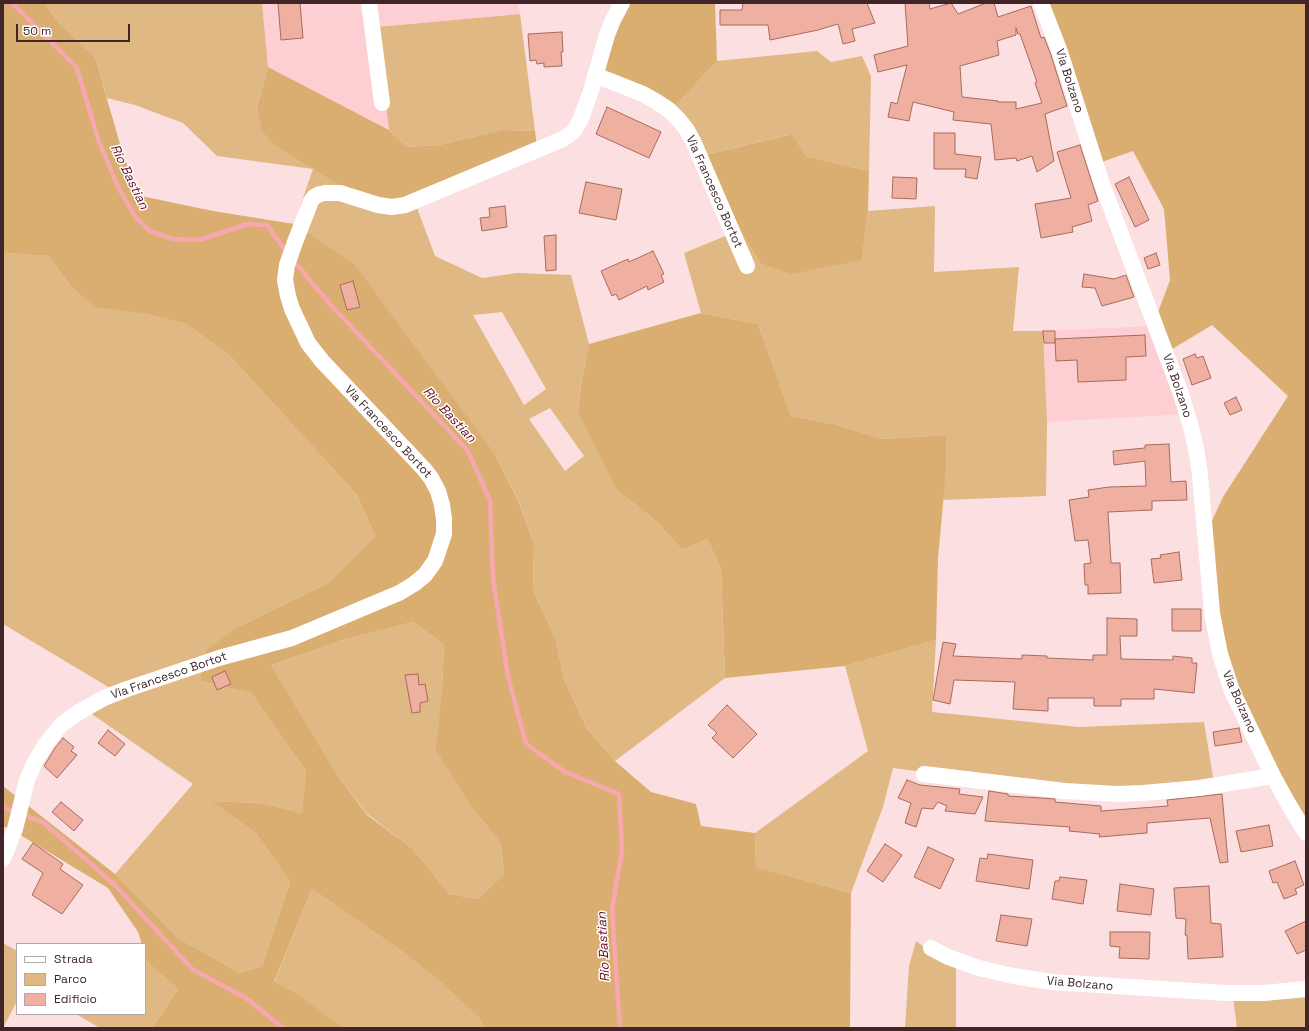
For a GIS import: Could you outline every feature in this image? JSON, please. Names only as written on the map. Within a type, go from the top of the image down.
[{"type":"street","points":[[369,3],[382,103]]},
{"type":"street","name":"Via Francesco Bortot","points":[[3,859],[15,829],[27,780],[35,762],[47,742],[62,724],[79,712],[104,698],[127,689],[219,658],[292,638],[399,593],[425,575],[435,561],[444,534],[444,519],[438,491],[424,469],[322,361],[308,343],[292,309],[288,296],[285,280],[287,265],[312,201],[314,197],[320,194],[340,193],[378,205],[392,207],[405,205],[563,139],[573,132],[580,121],[607,35],[622,3]]},
{"type":"street","name":"Via Bolzano","points":[[1041,3],[1060,52],[1101,181],[1181,394],[1191,427],[1200,475],[1212,613],[1220,654],[1232,691],[1273,776],[1306,833]]},
{"type":"street","name":"Via Francesco Bortot","points":[[595,75],[643,94],[657,102],[669,110],[687,130],[747,266]]},
{"type":"street","points":[[924,774],[1065,791],[1117,794],[1199,788],[1273,776]]},
{"type":"street","name":"Via Bolzano","points":[[931,948],[948,957],[979,968],[1013,976],[1052,982],[1232,993],[1269,993],[1306,989]]},
{"type":"shaded area","points":[[3,3],[45,3],[58,22],[95,57],[124,158],[141,196],[213,211],[294,224],[354,264],[496,456],[518,500],[534,543],[533,590],[556,640],[564,679],[587,729],[615,761],[651,792],[696,804],[701,826],[755,833],[756,867],[851,893],[850,1028],[484,1028],[479,1018],[436,978],[400,950],[312,889],[274,982],[297,994],[342,1028],[152,1028],[178,989],[147,962],[146,943],[142,943],[138,932],[108,888],[3,826],[3,786],[115,874],[178,938],[240,973],[262,966],[290,882],[256,833],[210,801],[261,803],[302,813],[306,771],[251,693],[200,681],[207,650],[236,628],[330,582],[375,536],[357,495],[229,355],[186,324],[142,313],[95,307],[70,285],[48,256],[3,253]],"holes":[[[413,622],[444,645],[442,692],[436,750],[472,807],[501,844],[504,874],[478,899],[449,894],[412,848],[367,815],[336,773],[271,665],[343,640]]]},
{"type":"shaded area","points":[[262,3],[518,3],[520,14],[377,27],[389,130],[268,67]]},
{"type":"shaded area","points":[[617,3],[715,3],[717,61],[668,114],[594,80]]},
{"type":"shaded area","points":[[1043,3],[1306,3],[1306,824],[1248,711],[1225,652],[1209,527],[1223,497],[1288,396],[1212,325],[1164,354],[1153,326],[1170,280],[1164,209],[1133,151],[1099,163]]},
{"type":"shaded area","points":[[268,67],[389,130],[407,147],[439,145],[502,130],[535,131],[538,154],[373,208],[275,145],[262,131],[257,107]]},
{"type":"shaded area","points":[[791,134],[806,156],[869,171],[868,211],[862,260],[791,274],[760,263],[740,230],[717,183],[706,155]]},
{"type":"shaded area","points":[[701,313],[758,324],[791,416],[834,424],[882,439],[946,435],[946,472],[938,558],[936,640],[845,666],[725,678],[721,568],[707,539],[682,550],[656,521],[616,489],[578,413],[581,385],[589,344]]},
{"type":"shaded area","points":[[1153,326],[1184,414],[1047,422],[1043,331]]},
{"type":"green space","points":[[45,3],[262,3],[268,67],[257,107],[416,205],[435,256],[482,278],[517,273],[571,275],[589,344],[581,385],[578,413],[616,489],[656,521],[682,550],[707,539],[721,568],[725,678],[615,761],[587,729],[564,679],[556,640],[533,590],[534,543],[518,499],[496,456],[294,224],[313,169],[217,156],[183,123],[135,105],[107,98],[95,57],[58,22]],"holes":[[[502,312],[546,389],[524,405],[473,315]],[[550,408],[584,456],[565,471],[529,419]]]},
{"type":"green space","points":[[520,14],[535,131],[502,130],[439,145],[407,147],[389,130],[377,27]]},
{"type":"green space","points":[[817,51],[831,62],[862,56],[871,76],[869,171],[806,156],[790,134],[706,155],[668,114],[717,61]]},
{"type":"green space","points":[[935,206],[934,272],[1019,267],[1013,331],[1043,331],[1047,422],[1046,496],[943,500],[946,472],[946,435],[882,439],[834,424],[791,416],[758,324],[701,313],[684,253],[740,230],[760,263],[862,260],[868,211]]},
{"type":"green space","points":[[3,253],[48,256],[70,285],[142,313],[186,324],[229,355],[357,495],[375,536],[330,582],[236,628],[200,681],[251,693],[306,771],[302,813],[261,803],[210,801],[256,833],[290,882],[262,966],[240,973],[178,938],[115,874],[193,784],[89,712],[110,688],[3,624]]},
{"type":"green space","points":[[413,622],[444,645],[442,692],[472,807],[501,844],[504,874],[478,899],[449,894],[412,848],[367,814],[336,773],[271,665],[343,640]]},
{"type":"green space","points":[[936,640],[932,712],[1079,727],[1204,722],[1214,783],[1161,790],[1034,786],[893,768],[883,807],[851,893],[756,867],[755,833],[868,751],[845,666]]},
{"type":"green space","points":[[312,889],[400,950],[436,978],[479,1018],[484,1028],[342,1028],[274,983]]},
{"type":"green space","points":[[916,941],[929,951],[956,963],[956,1028],[905,1028],[909,966]]},
{"type":"green space","points":[[3,943],[16,950],[16,1003],[3,1028]]},
{"type":"green space","points":[[146,958],[147,962],[178,989],[152,1028],[100,1028],[78,1015],[146,1015]]},
{"type":"green space","points":[[1306,991],[1306,1028],[1237,1028],[1233,997]]},
{"type":"building","points":[[278,3],[300,3],[303,38],[281,40]]},
{"type":"building","points":[[743,3],[867,3],[875,23],[852,29],[855,41],[843,44],[838,24],[818,30],[770,40],[768,25],[720,25],[720,10],[742,10]]},
{"type":"building","points":[[905,3],[929,3],[930,9],[951,3],[958,14],[986,3],[994,3],[998,17],[1031,6],[1041,38],[1044,37],[1051,55],[1067,106],[1045,114],[1054,161],[1037,172],[1032,156],[1017,161],[1016,158],[995,160],[991,124],[953,120],[954,112],[913,102],[909,121],[888,117],[891,102],[897,104],[907,65],[878,72],[874,55],[908,46]],"holes":[[[1016,28],[1018,34],[1020,34],[1037,82],[1035,83],[1042,103],[1016,109],[1016,102],[998,102],[962,97],[960,66],[999,55],[997,41],[1016,35]]]},
{"type":"building","points":[[562,32],[562,66],[544,67],[544,63],[537,64],[536,60],[530,61],[528,34]]},
{"type":"building","points":[[607,107],[661,132],[649,158],[596,134]]},
{"type":"building","points":[[934,133],[955,133],[955,154],[981,157],[977,179],[965,177],[966,169],[934,169]]},
{"type":"building","points":[[1080,145],[1098,201],[1088,205],[1092,221],[1072,227],[1073,232],[1041,238],[1035,204],[1071,198],[1057,152]]},
{"type":"building","points":[[893,177],[917,178],[916,199],[892,198]]},
{"type":"building","points":[[1129,177],[1149,220],[1135,227],[1115,184]]},
{"type":"building","points":[[586,182],[622,189],[616,220],[579,213]]},
{"type":"building","points":[[505,206],[507,227],[482,231],[480,218],[490,217],[489,208]]},
{"type":"building","points":[[556,235],[556,270],[546,271],[544,236]]},
{"type":"building","points":[[653,251],[664,274],[661,275],[664,282],[648,290],[647,286],[619,300],[616,294],[612,296],[601,271],[628,259],[629,262]]},
{"type":"building","points":[[1156,253],[1160,265],[1148,269],[1144,258]]},
{"type":"building","points":[[1084,274],[1114,279],[1126,275],[1134,297],[1102,306],[1095,288],[1082,287]]},
{"type":"building","points":[[353,281],[360,307],[347,310],[340,285]]},
{"type":"building","points":[[1043,331],[1055,331],[1055,343],[1044,343]]},
{"type":"building","points":[[1145,335],[1146,356],[1126,357],[1126,380],[1078,382],[1077,360],[1056,361],[1055,339]]},
{"type":"building","points":[[1195,354],[1197,358],[1203,356],[1211,378],[1192,385],[1183,359]]},
{"type":"building","points":[[1236,397],[1242,410],[1230,415],[1224,403]]},
{"type":"building","points":[[1169,444],[1171,482],[1186,481],[1187,500],[1152,501],[1152,510],[1108,512],[1111,563],[1120,563],[1121,593],[1088,594],[1088,585],[1085,585],[1084,564],[1091,563],[1088,540],[1075,541],[1069,500],[1089,497],[1088,490],[1109,487],[1146,486],[1145,461],[1114,465],[1113,451],[1145,448],[1145,445]]},
{"type":"building","points":[[1179,552],[1182,580],[1154,583],[1151,559],[1161,558],[1160,555]]},
{"type":"building","points":[[1172,609],[1201,609],[1201,631],[1172,631]]},
{"type":"building","points":[[1107,618],[1137,619],[1137,636],[1120,636],[1121,659],[1173,660],[1173,656],[1192,658],[1192,663],[1197,663],[1194,693],[1154,689],[1154,699],[1121,699],[1121,706],[1094,706],[1094,698],[1048,698],[1048,711],[1013,709],[1015,682],[954,680],[950,704],[933,700],[943,642],[956,644],[953,656],[1022,659],[1022,655],[1047,656],[1047,658],[1093,660],[1093,655],[1107,655]]},
{"type":"building","points":[[225,671],[231,684],[217,690],[212,677]]},
{"type":"building","points":[[418,674],[419,685],[425,684],[428,701],[420,703],[420,712],[412,713],[405,675]]},
{"type":"building","points":[[727,705],[757,734],[733,758],[712,738],[717,733],[708,725]]},
{"type":"building","points":[[1239,728],[1242,742],[1215,746],[1213,732]]},
{"type":"building","points":[[108,730],[125,744],[115,756],[98,743]]},
{"type":"building","points":[[63,738],[74,747],[71,751],[77,755],[57,778],[44,766]]},
{"type":"building","points":[[907,780],[920,785],[960,789],[959,794],[983,797],[975,814],[945,811],[947,806],[938,802],[933,809],[922,808],[916,827],[905,823],[911,803],[898,798]]},
{"type":"building","points":[[989,791],[1008,794],[1008,796],[1055,799],[1055,802],[1101,806],[1101,811],[1168,806],[1167,800],[1222,794],[1228,862],[1220,863],[1210,818],[1147,823],[1147,833],[1099,837],[1100,834],[1069,831],[1070,827],[985,821]]},
{"type":"building","points":[[61,802],[83,820],[74,831],[52,812]]},
{"type":"building","points":[[1269,825],[1273,846],[1241,852],[1236,831]]},
{"type":"building","points":[[33,843],[63,864],[60,869],[83,885],[62,914],[32,895],[43,873],[22,859]]},
{"type":"building","points":[[885,844],[902,855],[883,882],[867,871]]},
{"type":"building","points":[[928,847],[954,859],[940,889],[914,877]]},
{"type":"building","points":[[988,854],[1033,860],[1029,889],[976,881],[980,858],[987,859]]},
{"type":"building","points":[[1295,861],[1304,885],[1295,889],[1297,894],[1284,899],[1277,882],[1273,883],[1269,871]]},
{"type":"building","points":[[1060,877],[1087,880],[1083,904],[1052,899],[1055,881],[1059,881]]},
{"type":"building","points":[[1120,884],[1154,889],[1151,915],[1117,911]]},
{"type":"building","points":[[1209,886],[1211,923],[1221,924],[1223,957],[1188,959],[1187,935],[1185,935],[1186,919],[1176,918],[1174,888]]},
{"type":"building","points":[[1001,915],[1032,919],[1027,946],[996,941]]},
{"type":"building","points":[[1306,921],[1306,950],[1297,954],[1285,931]]},
{"type":"building","points":[[1110,932],[1150,932],[1149,959],[1119,958],[1120,947],[1110,946]]},
{"type":"waterway","name":"Rio Bastian","points":[[12,3],[77,68],[98,139],[118,187],[136,218],[150,231],[173,239],[199,240],[248,224],[267,225],[287,253]]},
{"type":"waterway","name":"Rio Bastian","points":[[293,260],[329,303],[468,451],[490,501],[493,579],[508,676],[526,744],[565,772],[619,794],[622,851],[612,909],[620,1028]]},
{"type":"waterway","points":[[3,805],[5,808],[15,812]]},
{"type":"waterway","points":[[22,814],[44,823],[115,885],[192,969],[246,998],[283,1028]]}]
